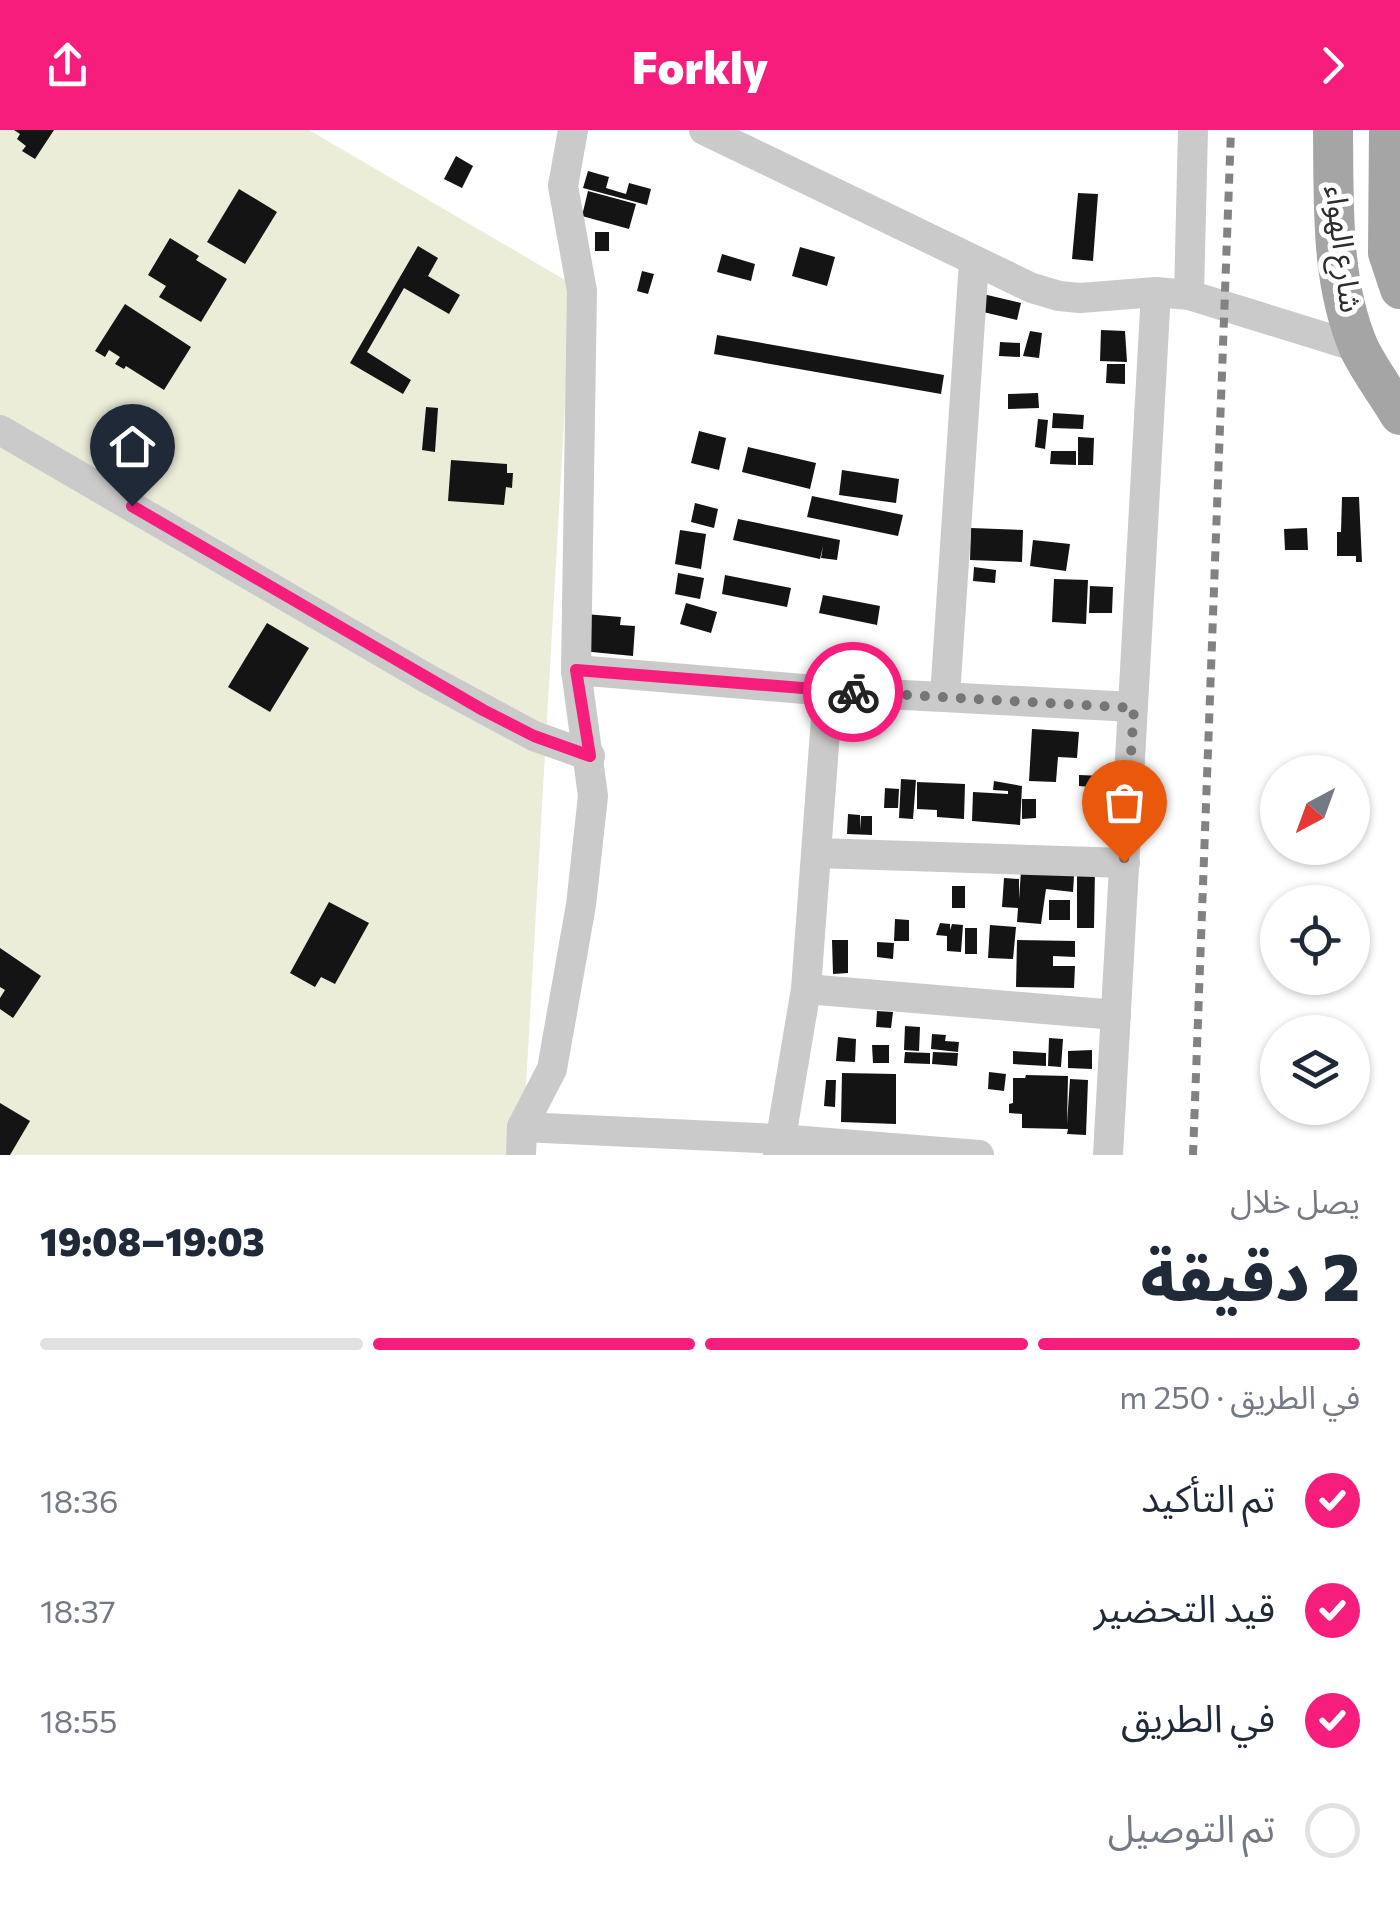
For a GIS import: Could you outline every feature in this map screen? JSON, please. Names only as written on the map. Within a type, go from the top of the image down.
[{"type":"main road","name":"شارع الهواء","points":[[1332,130],[1335,236],[1342,291],[1360,348],[1400,415]]},
{"type":"main road","name":"شارع الهواء","points":[[1389,130],[1388,253],[1400,290]]},
{"type":"street","points":[[573,130],[564,186],[582,291],[576,670],[593,796],[582,905],[556,1051],[522,1141],[979,1155]]},
{"type":"street","points":[[704,130],[1032,288],[1080,298],[1156,292],[1189,294],[1360,348]]},
{"type":"street","points":[[1189,294],[1193,130]]},
{"type":"street","points":[[945,696],[974,260]]},
{"type":"street","points":[[1108,1155],[1156,292]]},
{"type":"street","points":[[0,430],[428,679],[534,736],[590,756]]},
{"type":"street","points":[[576,670],[828,691],[1134,708]]},
{"type":"street","points":[[779,1147],[806,989],[828,691]]},
{"type":"street","points":[[816,854],[1124,862]]},
{"type":"street","points":[[806,989],[1116,1016]]},
{"type":"green space","points":[[0,130],[309,130],[572,284],[522,1155],[0,1155]]},
{"type":"building","points":[[14,130],[54,130],[35,159],[22,151],[26,146]]},
{"type":"building","points":[[456,156],[473,166],[462,188],[444,179]]},
{"type":"building","points":[[588,171],[609,177],[606,188],[626,194],[629,183],[651,189],[647,205],[583,188]]},
{"type":"building","points":[[239,189],[277,212],[245,264],[207,242]]},
{"type":"building","points":[[588,191],[636,204],[629,229],[582,216]]},
{"type":"building","points":[[1078,193],[1098,194],[1093,261],[1072,259]]},
{"type":"building","points":[[595,232],[609,232],[609,251],[595,251]]},
{"type":"building","points":[[170,238],[227,279],[201,322],[159,297],[166,286],[148,275]]},
{"type":"building","points":[[418,246],[438,258],[428,276],[460,295],[449,314],[404,288],[367,352],[411,380],[403,394],[350,363]]},
{"type":"building","points":[[800,247],[835,257],[827,286],[792,276]]},
{"type":"building","points":[[722,254],[755,264],[751,281],[717,272]]},
{"type":"building","points":[[642,271],[654,274],[648,294],[637,291]]},
{"type":"building","points":[[983,294],[1021,303],[1017,320],[979,311]]},
{"type":"building","points":[[125,304],[191,347],[164,390],[126,366],[124,369],[115,364],[120,357],[109,350],[105,357],[95,351]]},
{"type":"building","points":[[1101,330],[1125,331],[1127,362],[1100,361]]},
{"type":"building","points":[[1030,331],[1042,333],[1039,358],[1023,356]]},
{"type":"building","points":[[717,335],[944,375],[941,394],[714,354]]},
{"type":"building","points":[[1000,342],[1020,343],[1020,357],[999,356]]},
{"type":"building","points":[[1107,364],[1125,364],[1125,384],[1106,383]]},
{"type":"building","points":[[1038,393],[1039,408],[1008,409],[1008,394]]},
{"type":"building","points":[[426,407],[438,408],[435,452],[422,450]]},
{"type":"building","points":[[1053,413],[1084,415],[1083,429],[1052,428]]},
{"type":"building","points":[[1038,419],[1048,420],[1045,449],[1035,447]]},
{"type":"building","points":[[699,431],[726,438],[719,470],[691,463]]},
{"type":"building","points":[[1078,437],[1094,438],[1093,465],[1078,465]]},
{"type":"building","points":[[748,447],[816,463],[810,489],[742,472]]},
{"type":"building","points":[[1051,451],[1076,451],[1076,465],[1050,464]]},
{"type":"building","points":[[451,460],[507,464],[507,473],[513,473],[512,488],[506,487],[504,505],[448,501]]},
{"type":"building","points":[[842,470],[899,479],[896,503],[839,495]]},
{"type":"building","points":[[812,496],[903,515],[898,536],[807,517]]},
{"type":"building","points":[[1342,497],[1359,497],[1362,562],[1356,562],[1356,556],[1337,556]]},
{"type":"building","points":[[695,503],[718,509],[714,528],[691,522]]},
{"type":"building","points":[[738,519],[840,540],[837,560],[821,558],[823,546],[820,559],[733,540]]},
{"type":"building","points":[[971,528],[1023,530],[1022,562],[970,560]]},
{"type":"building","points":[[1307,528],[1308,550],[1285,550],[1284,529]]},
{"type":"building","points":[[680,530],[706,534],[701,569],[675,564]]},
{"type":"building","points":[[1033,540],[1070,544],[1066,571],[1030,566]]},
{"type":"building","points":[[974,567],[996,570],[995,583],[973,581]]},
{"type":"building","points":[[678,573],[704,578],[700,599],[675,594]]},
{"type":"building","points":[[725,575],[791,588],[787,607],[722,594]]},
{"type":"building","points":[[1054,579],[1088,580],[1086,624],[1052,622]]},
{"type":"building","points":[[1090,586],[1113,587],[1112,613],[1089,613]]},
{"type":"building","points":[[823,595],[880,606],[877,625],[819,613]]},
{"type":"building","points":[[686,603],[717,612],[711,633],[680,624]]},
{"type":"building","points":[[585,614],[621,617],[620,625],[635,626],[633,656],[582,651]]},
{"type":"building","points":[[267,623],[309,648],[270,712],[228,687]]},
{"type":"building","points":[[1032,729],[1079,732],[1077,758],[1058,757],[1056,782],[1029,781]]},
{"type":"building","points":[[1079,775],[1104,776],[1103,788],[1079,786]]},
{"type":"building","points":[[901,779],[916,780],[913,819],[899,818]]},
{"type":"building","points":[[994,781],[1022,786],[1020,825],[972,821],[973,792],[1008,794],[993,790]]},
{"type":"building","points":[[917,782],[965,784],[964,819],[937,817],[937,810],[917,809]]},
{"type":"building","points":[[885,788],[899,789],[898,808],[884,808]]},
{"type":"building","points":[[1022,799],[1036,799],[1036,818],[1022,819]]},
{"type":"building","points":[[848,814],[860,815],[860,830],[861,816],[872,816],[872,835],[847,834]]},
{"type":"building","points":[[1077,867],[1095,868],[1094,928],[1077,928]]},
{"type":"building","points":[[1021,871],[1074,876],[1073,892],[1046,889],[1041,924],[1017,922],[1018,908],[1002,907],[1004,878],[1019,879],[1019,899]]},
{"type":"building","points":[[952,886],[965,886],[965,908],[952,908]]},
{"type":"building","points":[[1049,900],[1070,900],[1070,920],[1049,920]]},
{"type":"building","points":[[329,902],[369,923],[335,984],[321,977],[315,987],[290,973]]},
{"type":"building","points":[[895,919],[909,920],[909,941],[894,941]]},
{"type":"building","points":[[940,923],[950,924],[950,930],[952,924],[963,925],[961,952],[947,951],[947,936],[936,935]]},
{"type":"building","points":[[990,925],[1016,927],[1013,959],[988,958]]},
{"type":"building","points":[[965,928],[977,928],[977,954],[965,954]]},
{"type":"building","points":[[832,940],[848,940],[848,973],[833,974]]},
{"type":"building","points":[[1017,940],[1075,941],[1075,957],[1053,956],[1053,966],[1075,966],[1074,988],[1016,987]]},
{"type":"building","points":[[877,942],[894,943],[893,959],[877,957]]},
{"type":"building","points":[[0,948],[41,976],[13,1018],[0,1009],[5,990],[0,987]]},
{"type":"building","points":[[877,1011],[893,1012],[891,1028],[876,1027]]},
{"type":"building","points":[[905,1026],[920,1027],[919,1051],[904,1050]]},
{"type":"building","points":[[932,1034],[946,1035],[945,1041],[959,1042],[958,1052],[931,1049]]},
{"type":"building","points":[[838,1037],[856,1039],[855,1062],[836,1061]]},
{"type":"building","points":[[1049,1038],[1063,1039],[1061,1067],[1048,1066]]},
{"type":"building","points":[[872,1045],[889,1045],[889,1063],[873,1063]]},
{"type":"building","points":[[1092,1050],[1092,1069],[1068,1068],[1068,1051]]},
{"type":"building","points":[[1013,1051],[1046,1053],[1046,1066],[1013,1064]]},
{"type":"building","points":[[905,1052],[930,1053],[930,1064],[904,1063]]},
{"type":"building","points":[[933,1052],[958,1053],[957,1066],[932,1064]]},
{"type":"building","points":[[989,1072],[1006,1074],[1004,1091],[988,1089]]},
{"type":"building","points":[[842,1073],[896,1074],[896,1124],[841,1122]]},
{"type":"building","points":[[1068,1076],[1067,1124],[1070,1079],[1088,1080],[1086,1135],[1067,1134],[1068,1129],[1022,1128],[1022,1114],[1009,1113],[1009,1104],[1013,1103],[1013,1078]]},
{"type":"building","points":[[826,1080],[836,1080],[835,1107],[824,1106]]},
{"type":"building","points":[[0,1103],[30,1121],[10,1155],[0,1155]]},
{"type":"railway","points":[[1193,1155],[1231,130]]},
{"type":"way so far","points":[[853,692],[1134,708],[1124,862]]},
{"type":"route","points":[[132,506],[483,710],[534,736],[590,756],[576,670],[853,692]]}]
